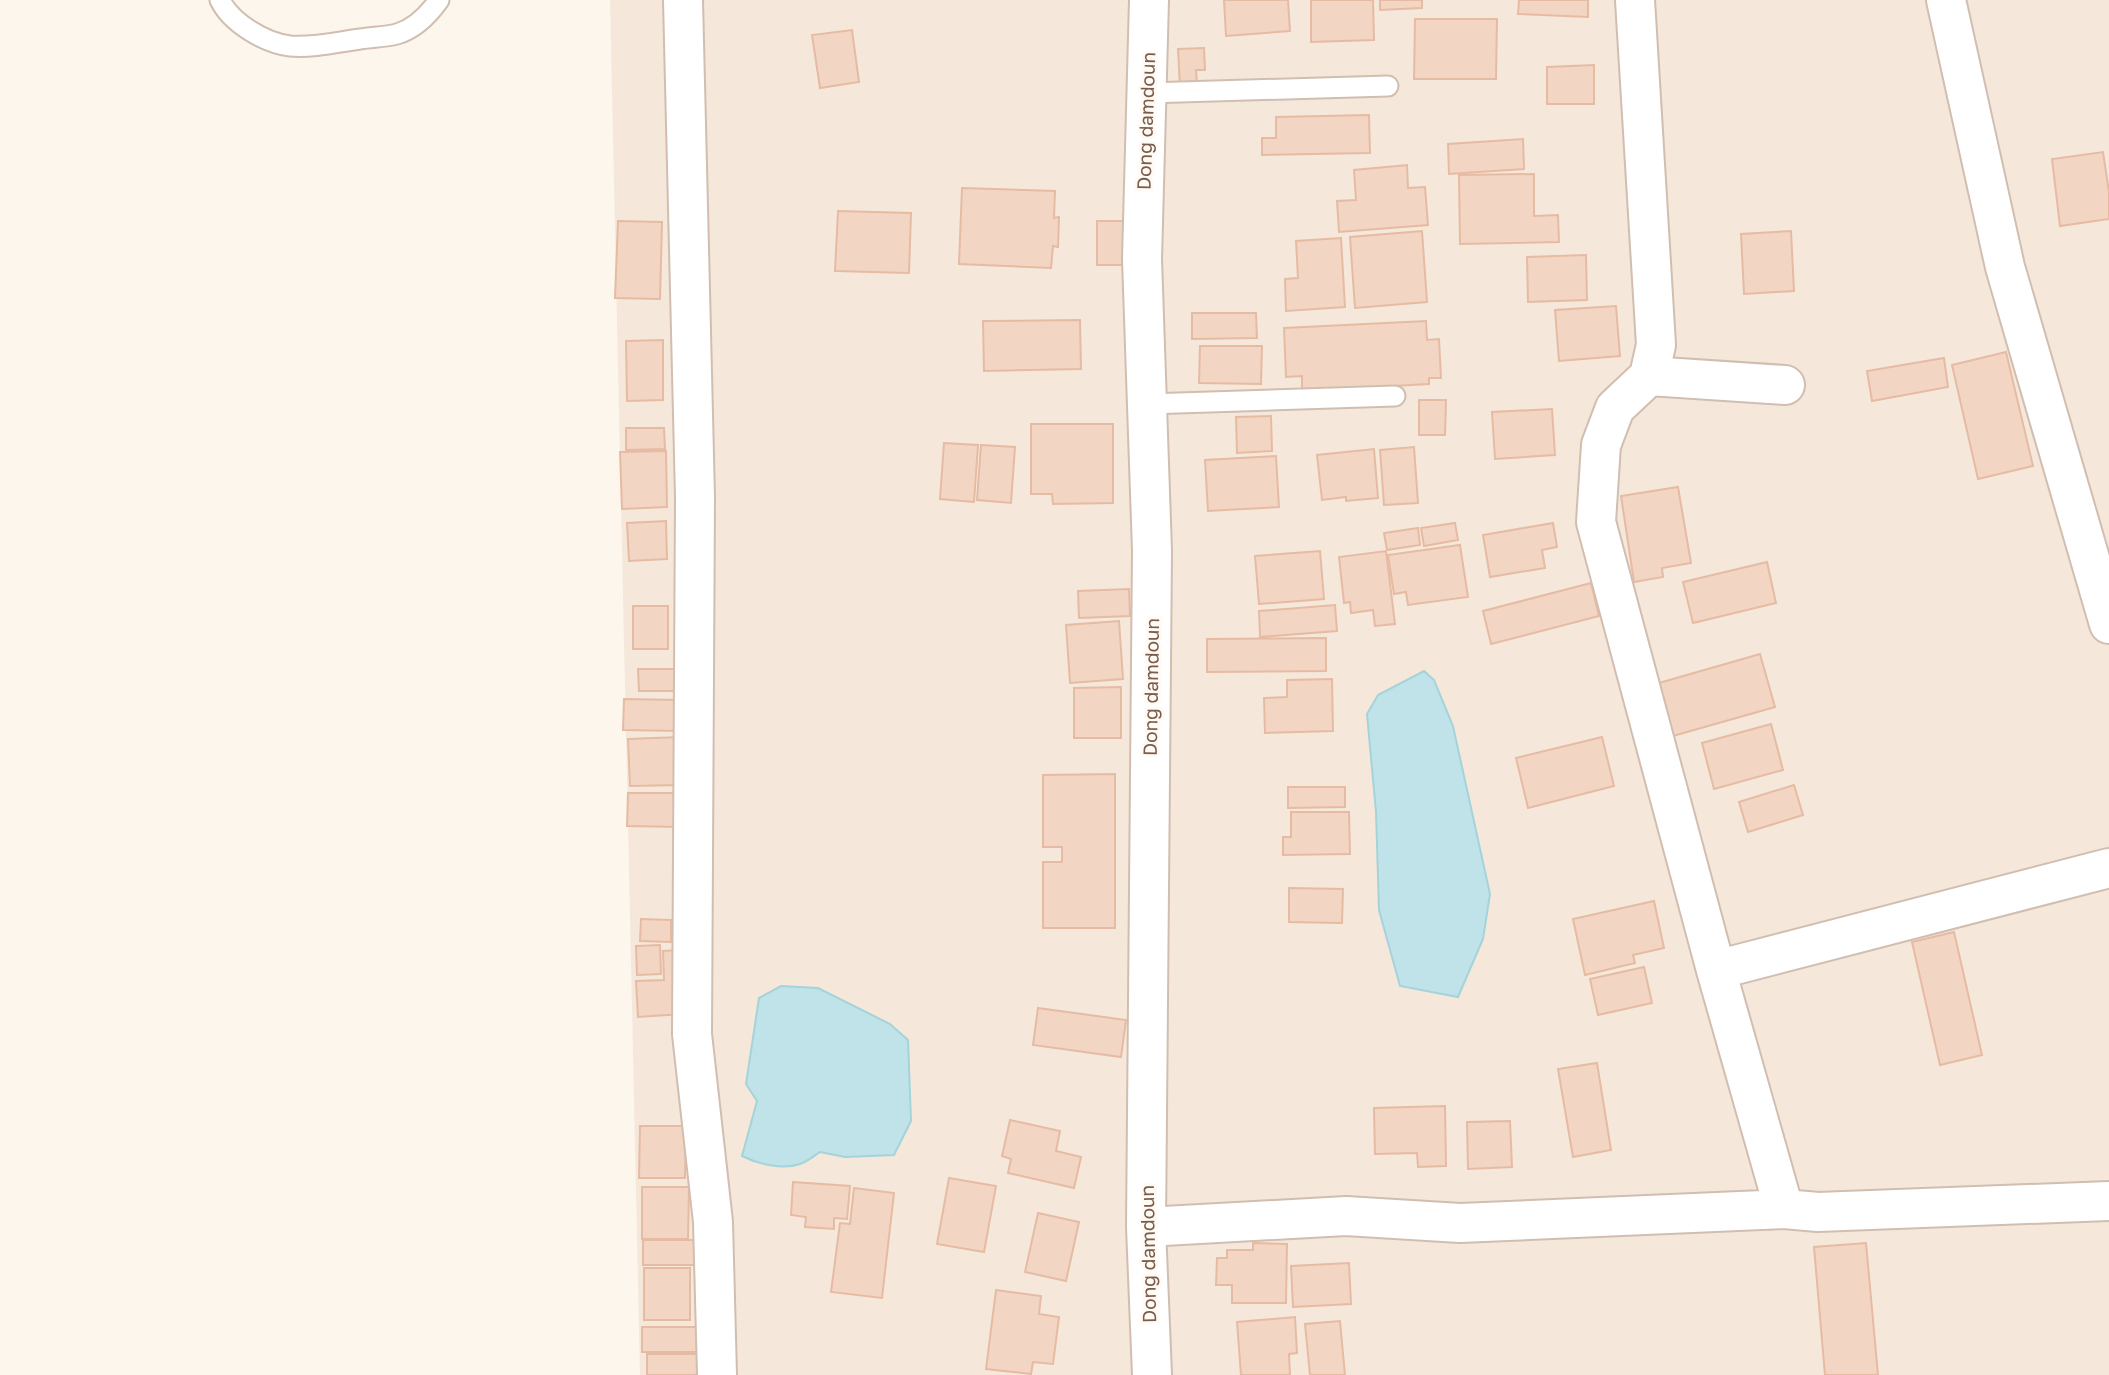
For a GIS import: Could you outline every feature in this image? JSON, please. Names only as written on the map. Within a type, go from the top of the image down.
[{"type":"street","points":[[683,0],[695,497],[691,1034],[713,1222],[717,1375]]},
{"type":"street","name":"Dong damdoun","points":[[1150,0],[1142,259],[1152,551],[1146,1227],[1152,1375]]},
{"type":"street","points":[[1635,0],[1656,345],[1648,376],[1615,408],[1601,445],[1595,522],[1716,970],[1784,1209]]},
{"type":"street","points":[[1946,0],[2004,267],[2109,624]]},
{"type":"street","points":[[1648,376],[1785,385]]},
{"type":"street","points":[[1716,970],[2109,868]]},
{"type":"street","points":[[1146,1227],[1346,1216],[1460,1223],[1784,1209],[1818,1212],[2109,1201]]},
{"type":"lane","points":[[220,0],[235,21],[264,37],[289,46],[319,45],[399,33],[415,24],[439,0]]},
{"type":"lane","points":[[1147,93],[1388,86]]},
{"type":"lane","points":[[1147,404],[1395,396]]},
{"type":"shaded area","points":[[610,0],[2109,0],[2109,1375],[640,1375]]},
{"type":"water","points":[[1424,671],[1434,680],[1453,726],[1490,894],[1483,939],[1458,997],[1400,986],[1379,910],[1376,812],[1367,714],[1378,695]]},
{"type":"water","points":[[781,986],[818,988],[890,1024],[908,1040],[911,1121],[894,1155],[845,1157],[820,1152],[793,1166],[763,1164],[742,1156],[757,1101],[746,1084],[759,998]]},
{"type":"building","points":[[1224,0],[1288,0],[1290,31],[1226,36]]},
{"type":"building","points":[[1311,0],[1373,0],[1374,40],[1311,42]]},
{"type":"building","points":[[1380,0],[1422,0],[1422,8],[1380,10]]},
{"type":"building","points":[[1519,0],[1588,0],[1588,17],[1518,14]]},
{"type":"building","points":[[1415,19],[1497,19],[1496,79],[1414,79]]},
{"type":"building","points":[[852,30],[859,82],[820,88],[812,35]]},
{"type":"building","points":[[1204,48],[1205,70],[1196,70],[1197,85],[1180,87],[1178,49]]},
{"type":"building","points":[[1594,65],[1594,104],[1547,104],[1547,67]]},
{"type":"building","points":[[1369,115],[1370,153],[1262,155],[1262,138],[1276,138],[1276,117]]},
{"type":"building","points":[[1523,139],[1524,169],[1449,174],[1448,144]]},
{"type":"building","points":[[2103,152],[2109,192],[2109,219],[2060,226],[2052,159]]},
{"type":"building","points":[[1407,165],[1408,188],[1425,187],[1428,225],[1339,232],[1337,201],[1356,200],[1354,170]]},
{"type":"building","points":[[1534,174],[1534,216],[1558,215],[1559,242],[1460,244],[1459,175]]},
{"type":"building","points":[[962,188],[1055,191],[1054,218],[1059,217],[1058,247],[1053,246],[1051,268],[959,264]]},
{"type":"building","points":[[838,211],[911,213],[909,273],[835,271]]},
{"type":"building","points":[[618,221],[662,222],[660,299],[615,298]]},
{"type":"building","points":[[1097,221],[1130,221],[1130,265],[1097,265]]},
{"type":"building","points":[[1422,231],[1427,302],[1355,308],[1350,237]]},
{"type":"building","points":[[1791,231],[1794,291],[1744,294],[1741,234]]},
{"type":"building","points":[[1341,238],[1345,307],[1286,311],[1285,279],[1298,278],[1296,241]]},
{"type":"building","points":[[1586,255],[1587,300],[1528,302],[1527,257]]},
{"type":"building","points":[[1616,306],[1620,356],[1559,361],[1555,310]]},
{"type":"building","points":[[1192,313],[1256,313],[1257,338],[1192,339]]},
{"type":"building","points":[[1080,320],[1081,369],[984,371],[983,321]]},
{"type":"building","points":[[1426,321],[1427,340],[1439,339],[1441,378],[1429,378],[1429,384],[1302,391],[1302,376],[1286,377],[1284,328]]},
{"type":"building","points":[[663,340],[663,400],[627,401],[626,341]]},
{"type":"building","points":[[1200,346],[1262,346],[1261,384],[1199,383]]},
{"type":"building","points":[[2006,352],[2033,466],[1978,479],[1952,365]]},
{"type":"building","points":[[1944,358],[1948,387],[1872,401],[1867,371]]},
{"type":"building","points":[[1419,400],[1446,400],[1445,435],[1419,435]]},
{"type":"building","points":[[1552,409],[1555,455],[1495,459],[1492,412]]},
{"type":"building","points":[[1271,416],[1272,451],[1237,453],[1236,417]]},
{"type":"building","points":[[1031,424],[1113,424],[1113,503],[1053,504],[1052,494],[1031,494]]},
{"type":"building","points":[[626,428],[664,428],[665,449],[626,450]]},
{"type":"building","points":[[944,443],[978,445],[974,502],[940,499]]},
{"type":"building","points":[[981,445],[1015,447],[1011,503],[977,500]]},
{"type":"building","points":[[1414,447],[1418,503],[1384,505],[1380,450]]},
{"type":"building","points":[[1374,449],[1378,498],[1346,501],[1346,497],[1322,500],[1317,455]]},
{"type":"building","points":[[666,451],[667,507],[622,509],[620,452]]},
{"type":"building","points":[[1276,456],[1279,507],[1208,511],[1205,460]]},
{"type":"building","points":[[1678,487],[1691,563],[1662,568],[1663,577],[1634,582],[1621,496]]},
{"type":"building","points":[[666,521],[667,559],[629,561],[627,523]]},
{"type":"building","points":[[1455,523],[1458,540],[1424,546],[1421,528]]},
{"type":"building","points":[[1553,523],[1557,547],[1542,550],[1545,568],[1490,577],[1483,535]]},
{"type":"building","points":[[1418,528],[1420,545],[1387,550],[1384,533]]},
{"type":"building","points":[[1460,545],[1468,597],[1408,605],[1406,592],[1394,594],[1388,555]]},
{"type":"building","points":[[1320,551],[1324,599],[1259,604],[1255,556]]},
{"type":"building","points":[[1386,551],[1395,624],[1375,626],[1373,610],[1351,613],[1350,602],[1344,603],[1339,557]]},
{"type":"building","points":[[1767,562],[1776,603],[1693,623],[1683,582]]},
{"type":"building","points":[[1591,583],[1599,616],[1491,644],[1483,611]]},
{"type":"building","points":[[1129,589],[1130,616],[1079,618],[1078,591]]},
{"type":"building","points":[[1335,605],[1337,631],[1260,637],[1259,611]]},
{"type":"building","points":[[633,606],[668,606],[668,649],[633,649]]},
{"type":"building","points":[[1119,621],[1123,679],[1070,683],[1066,625]]},
{"type":"building","points":[[1326,638],[1326,671],[1207,672],[1207,639]]},
{"type":"building","points":[[1760,654],[1775,707],[1673,736],[1659,683]]},
{"type":"building","points":[[638,669],[674,669],[674,691],[639,691]]},
{"type":"building","points":[[1332,679],[1333,731],[1265,733],[1264,698],[1287,697],[1287,680]]},
{"type":"building","points":[[1121,687],[1121,738],[1074,738],[1074,688]]},
{"type":"building","points":[[624,699],[681,700],[681,731],[623,730]]},
{"type":"building","points":[[1771,724],[1783,770],[1714,789],[1702,743]]},
{"type":"building","points":[[680,737],[682,785],[630,786],[628,739]]},
{"type":"building","points":[[1602,737],[1614,786],[1528,808],[1516,758]]},
{"type":"building","points":[[1115,774],[1115,928],[1043,928],[1043,862],[1062,862],[1062,847],[1043,847],[1043,775]]},
{"type":"building","points":[[1794,785],[1803,815],[1748,832],[1739,802]]},
{"type":"building","points":[[1288,787],[1345,787],[1345,807],[1288,808]]},
{"type":"building","points":[[628,793],[681,793],[680,827],[627,826]]},
{"type":"building","points":[[1291,812],[1349,812],[1350,854],[1283,855],[1283,837],[1291,837]]},
{"type":"building","points":[[1289,888],[1343,889],[1342,923],[1289,922]]},
{"type":"building","points":[[1654,901],[1664,948],[1633,955],[1635,963],[1585,975],[1573,919]]},
{"type":"building","points":[[641,919],[671,920],[671,942],[640,941]]},
{"type":"building","points":[[1954,932],[1982,1055],[1940,1065],[1912,942]]},
{"type":"building","points":[[660,945],[661,974],[637,975],[636,946]]},
{"type":"building","points":[[679,950],[682,1014],[638,1017],[636,981],[664,980],[663,951]]},
{"type":"building","points":[[1644,967],[1652,1003],[1598,1015],[1590,979]]},
{"type":"building","points":[[1038,1008],[1126,1020],[1121,1057],[1033,1045]]},
{"type":"building","points":[[1597,1063],[1611,1150],[1573,1157],[1558,1069]]},
{"type":"building","points":[[1445,1106],[1446,1166],[1418,1167],[1417,1153],[1375,1154],[1374,1108]]},
{"type":"building","points":[[1010,1120],[1060,1131],[1056,1151],[1081,1157],[1074,1188],[1008,1173],[1011,1159],[1002,1156]]},
{"type":"building","points":[[1510,1121],[1512,1167],[1468,1169],[1467,1122]]},
{"type":"building","points":[[640,1126],[686,1126],[685,1178],[639,1178]]},
{"type":"building","points":[[949,1178],[996,1186],[984,1252],[937,1244]]},
{"type":"building","points":[[793,1182],[850,1186],[847,1219],[834,1218],[834,1229],[805,1227],[806,1217],[791,1215]]},
{"type":"building","points":[[642,1187],[689,1187],[688,1239],[642,1239]]},
{"type":"building","points":[[854,1188],[894,1193],[882,1298],[831,1292],[840,1223],[850,1224]]},
{"type":"building","points":[[1038,1213],[1079,1222],[1066,1281],[1025,1272]]},
{"type":"building","points":[[643,1240],[700,1240],[699,1265],[643,1265]]},
{"type":"building","points":[[1253,1243],[1287,1244],[1286,1303],[1232,1303],[1232,1285],[1216,1285],[1217,1258],[1227,1258],[1227,1250],[1253,1250]]},
{"type":"building","points":[[1866,1243],[1878,1375],[1825,1375],[1814,1247]]},
{"type":"building","points":[[1349,1263],[1351,1304],[1293,1307],[1291,1266]]},
{"type":"building","points":[[644,1268],[690,1268],[690,1320],[644,1320]]},
{"type":"building","points":[[996,1290],[1041,1296],[1039,1314],[1059,1317],[1053,1364],[1033,1362],[1031,1374],[986,1369]]},
{"type":"building","points":[[1295,1317],[1297,1353],[1289,1354],[1290,1375],[1241,1375],[1237,1322]]},
{"type":"building","points":[[1340,1321],[1345,1375],[1310,1375],[1305,1324]]},
{"type":"building","points":[[642,1327],[699,1327],[699,1352],[642,1352]]},
{"type":"building","points":[[647,1354],[704,1354],[704,1375],[647,1375]]}]
